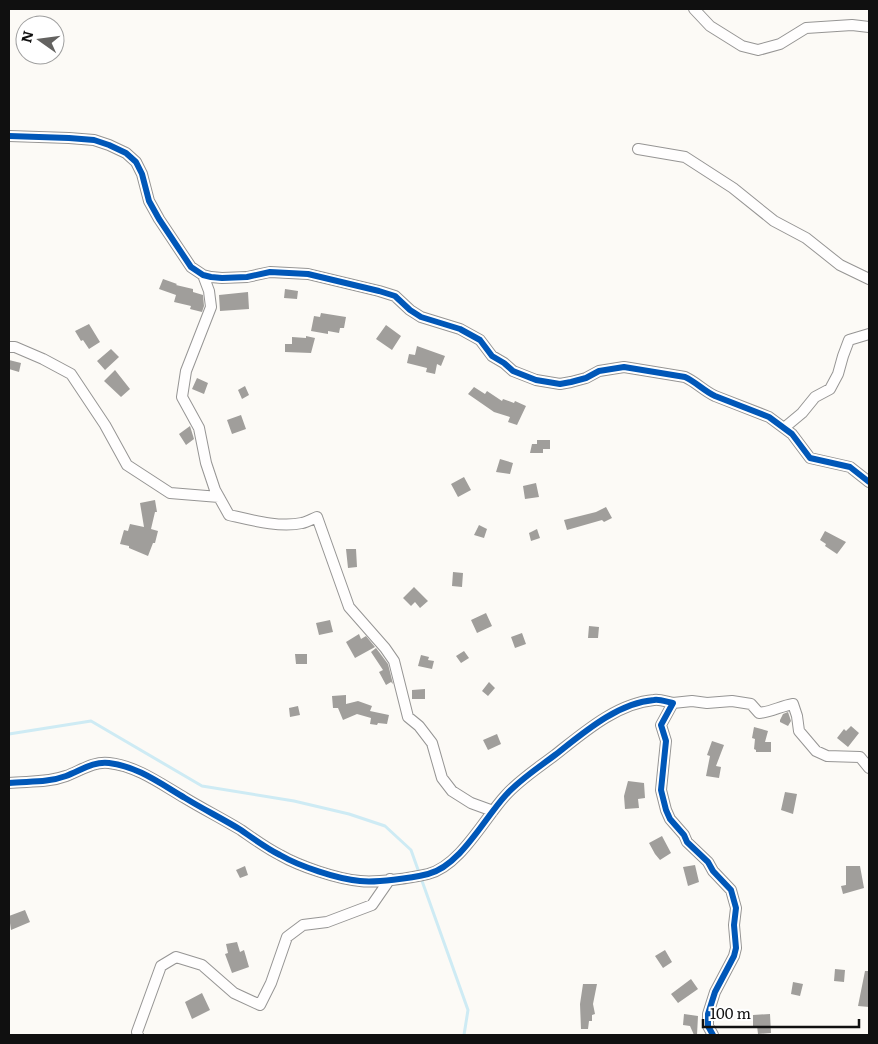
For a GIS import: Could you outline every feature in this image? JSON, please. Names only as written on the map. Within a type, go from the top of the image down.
[{"type":"street","points":[[694,9],[710,26],[742,46],[758,50],[780,44],[806,28],[852,25],[869,27]]},
{"type":"street","points":[[9,136],[94,140],[126,154],[136,162],[149,201],[159,219],[191,267],[203,275],[211,278],[222,278],[247,277],[270,272],[308,274],[380,291],[394,296],[421,317],[460,329],[480,340],[492,356],[520,375],[536,380],[560,384],[579,380],[599,371],[624,367],[690,379],[708,393],[762,414],[784,428],[792,434],[810,458],[850,467],[869,482]]},
{"type":"street","points":[[638,149],[685,157],[733,188],[774,221],[806,238],[840,265],[869,279]]},
{"type":"street","points":[[203,275],[209,291],[211,306],[186,371],[182,397],[199,428],[206,464],[214,490],[229,515],[276,524],[302,523],[317,517],[349,607],[394,661],[408,717],[432,743],[442,778],[452,791],[471,803],[493,811]]},
{"type":"street","points":[[784,428],[802,413],[815,397],[830,389],[838,374],[850,340],[869,334]]},
{"type":"street","points":[[9,347],[15,347],[36,356],[71,374],[127,465],[170,493],[219,497]]},
{"type":"street","points":[[9,784],[37,782],[65,776],[92,764],[102,763],[128,767],[155,779],[243,831],[260,844],[294,862],[327,873],[366,882],[430,874],[443,866],[460,854],[505,796],[569,742],[599,722],[634,705],[655,699],[673,703],[732,701],[751,704],[759,713],[769,712],[781,706],[793,704],[799,731],[816,751],[827,756],[860,757],[869,768]]},
{"type":"street","points":[[673,703],[660,725],[666,741],[661,782],[663,804],[670,819],[684,835],[687,842],[708,862],[713,871],[731,890],[736,908],[734,925],[736,948],[734,956],[710,1005],[708,1020],[713,1035]]},
{"type":"street","points":[[138,1035],[137,1032],[161,966],[176,957],[202,965],[234,993],[260,1005],[271,983],[287,937],[303,925],[327,922],[372,905],[390,879]]},
{"type":"building","points":[[163,279],[176,285],[193,289],[193,292],[203,295],[204,306],[202,312],[190,309],[191,306],[174,302],[176,295],[159,289]]},
{"type":"building","points":[[285,289],[298,291],[297,299],[284,298]]},
{"type":"building","points":[[248,292],[249,309],[220,311],[219,295]]},
{"type":"building","points":[[321,313],[346,317],[344,328],[340,328],[339,333],[328,331],[328,334],[311,331],[314,316],[320,317]]},
{"type":"building","points":[[89,324],[100,342],[89,349],[75,331]]},
{"type":"building","points":[[386,325],[401,336],[392,350],[376,339]]},
{"type":"building","points":[[306,336],[315,338],[311,353],[285,352],[285,344],[292,344],[292,337],[306,338]]},
{"type":"building","points":[[417,346],[445,356],[441,366],[437,364],[435,374],[426,372],[427,368],[407,363],[409,354],[415,355]]},
{"type":"building","points":[[111,349],[119,357],[105,370],[97,361]]},
{"type":"building","points":[[9,360],[21,363],[19,372],[9,369]]},
{"type":"building","points":[[115,370],[130,389],[121,397],[104,381]]},
{"type":"building","points":[[197,378],[208,383],[204,394],[192,389]]},
{"type":"building","points":[[245,386],[249,395],[242,399],[238,390]]},
{"type":"building","points":[[474,387],[485,394],[487,391],[502,401],[503,399],[514,403],[515,401],[526,406],[517,425],[508,422],[510,417],[494,412],[468,394]]},
{"type":"building","points":[[241,415],[246,429],[232,434],[227,420]]},
{"type":"building","points":[[190,426],[194,439],[186,445],[179,434]]},
{"type":"building","points":[[537,440],[550,440],[550,449],[543,449],[543,453],[530,453],[532,444],[537,444]]},
{"type":"building","points":[[500,459],[513,463],[510,474],[496,472]]},
{"type":"building","points":[[464,477],[471,490],[458,497],[451,484]]},
{"type":"building","points":[[536,483],[539,497],[525,499],[523,486]]},
{"type":"building","points":[[155,500],[157,512],[155,512],[151,529],[158,531],[155,543],[153,543],[148,556],[129,548],[129,546],[120,544],[124,530],[128,531],[130,524],[144,527],[140,503]]},
{"type":"building","points":[[606,507],[612,518],[604,522],[602,520],[567,530],[564,520],[596,512]]},
{"type":"building","points":[[479,525],[487,529],[484,538],[474,535]]},
{"type":"building","points":[[537,529],[540,538],[531,541],[529,533]]},
{"type":"building","points":[[825,531],[846,542],[837,554],[820,540]]},
{"type":"building","points":[[346,549],[356,549],[357,567],[348,568]]},
{"type":"building","points":[[453,572],[463,573],[462,587],[452,586]]},
{"type":"building","points":[[414,587],[428,601],[420,608],[415,602],[411,606],[403,598]]},
{"type":"building","points":[[486,613],[492,626],[477,633],[471,620]]},
{"type":"building","points":[[330,620],[333,632],[319,635],[316,623]]},
{"type":"building","points":[[589,626],[599,627],[598,638],[588,638]]},
{"type":"building","points":[[522,633],[526,644],[515,648],[511,637]]},
{"type":"building","points":[[359,634],[361,639],[366,636],[375,647],[355,658],[346,642]]},
{"type":"building","points":[[376,648],[388,664],[393,684],[391,682],[386,685],[379,672],[383,670],[371,652]]},
{"type":"building","points":[[464,651],[469,658],[461,663],[456,656]]},
{"type":"building","points":[[295,654],[307,654],[307,664],[296,664]]},
{"type":"building","points":[[421,655],[429,657],[428,660],[434,661],[432,669],[418,666]]},
{"type":"building","points":[[489,682],[495,688],[488,696],[482,691]]},
{"type":"building","points":[[425,689],[425,699],[412,699],[412,690]]},
{"type":"building","points":[[346,695],[346,704],[358,701],[372,706],[370,711],[389,715],[387,724],[370,724],[371,718],[357,714],[343,720],[338,708],[333,708],[332,696]]},
{"type":"building","points":[[298,706],[300,715],[290,717],[289,708]]},
{"type":"building","points":[[788,712],[791,721],[788,726],[780,722],[780,720],[783,714]]},
{"type":"building","points":[[851,726],[859,733],[848,747],[837,738],[844,729],[846,731]]},
{"type":"building","points":[[754,727],[768,731],[765,742],[771,742],[771,752],[756,752],[754,749],[755,739],[752,738]]},
{"type":"building","points":[[497,734],[501,744],[488,750],[483,740]]},
{"type":"building","points":[[712,741],[724,745],[716,766],[721,767],[719,778],[706,776],[710,756],[707,755]]},
{"type":"building","points":[[628,781],[644,783],[645,798],[638,799],[639,808],[625,809],[624,796]]},
{"type":"building","points":[[785,792],[797,794],[793,814],[781,810]]},
{"type":"building","points":[[662,836],[671,853],[660,860],[649,843]]},
{"type":"building","points":[[695,865],[699,882],[688,886],[683,867]]},
{"type":"building","points":[[245,866],[248,875],[240,878],[236,870]]},
{"type":"building","points":[[846,866],[860,866],[864,888],[843,894],[841,886],[846,885]]},
{"type":"building","points":[[25,910],[30,922],[11,930],[9,916]]},
{"type":"building","points":[[237,942],[240,952],[244,950],[249,967],[232,973],[225,954],[228,953],[226,944]]},
{"type":"building","points":[[665,950],[672,962],[663,968],[655,956]]},
{"type":"building","points":[[835,969],[845,970],[844,982],[834,981]]},
{"type":"building","points":[[865,971],[869,971],[869,1007],[858,1006]]},
{"type":"building","points":[[691,979],[698,989],[678,1003],[671,994]]},
{"type":"building","points":[[793,982],[803,984],[800,996],[791,994]]},
{"type":"building","points":[[583,984],[597,984],[593,1004],[595,1014],[592,1015],[592,1021],[589,1021],[588,1029],[581,1029],[580,1004]]},
{"type":"building","points":[[202,993],[210,1010],[192,1019],[185,1002]]},
{"type":"building","points":[[684,1014],[698,1016],[697,1035],[694,1035],[690,1026],[683,1025]]},
{"type":"building","points":[[770,1014],[771,1033],[758,1034],[757,1026],[753,1026],[753,1015]]},
{"type":"waterway","points":[[9,734],[91,721],[202,786],[294,801],[349,814],[385,826],[411,850],[468,1010],[464,1035]]},
{"type":"cycle path","points":[[9,136],[94,140],[126,153],[136,162],[142,174],[149,201],[159,219],[191,267],[203,275],[222,278],[247,277],[270,272],[308,274],[395,296],[421,317],[460,329],[480,340],[492,356],[513,371],[536,380],[560,384],[586,378],[599,371],[624,367],[685,377],[715,396],[769,417],[792,434],[810,458],[850,467],[869,482]]},
{"type":"cycle path","points":[[9,783],[45,781],[59,778],[98,763],[119,765],[148,776],[270,849],[297,863],[330,875],[351,880],[394,880],[428,874],[451,862],[471,841],[505,796],[516,785],[601,720],[640,702],[661,700],[673,703],[661,725],[666,741],[661,790],[666,810],[670,819],[684,835],[687,842],[708,862],[713,871],[731,890],[736,908],[734,925],[736,948],[734,956],[715,992],[708,1014],[708,1026],[713,1035]]}]
